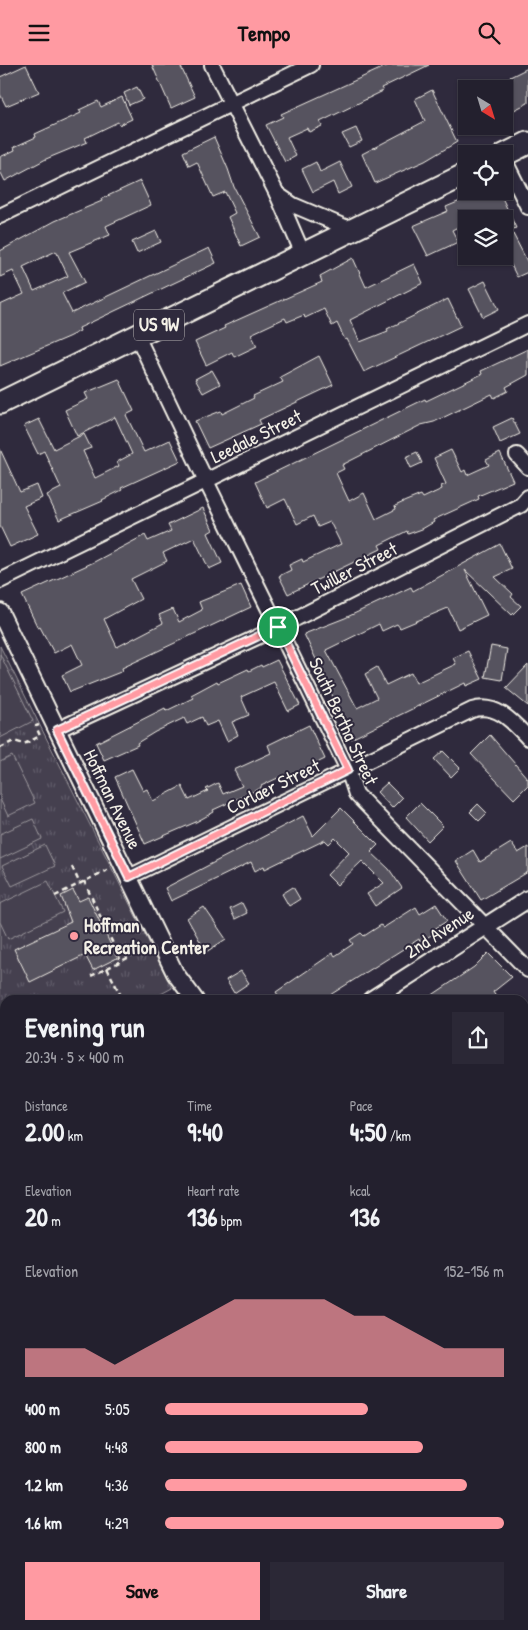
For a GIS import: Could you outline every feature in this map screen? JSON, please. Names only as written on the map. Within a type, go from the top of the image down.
[{"type":"main road","points":[[513,150],[528,143]]},
{"type":"main road","name":"US 9W","points":[[0,403],[458,178]]},
{"type":"street","points":[[212,65],[277,194],[303,253]]},
{"type":"street","points":[[0,216],[311,65]]},
{"type":"street","points":[[513,177],[528,207]]},
{"type":"street","points":[[277,194],[293,205],[352,230]]},
{"type":"street","name":"Leedale Street","points":[[0,581],[528,324]]},
{"type":"street","name":"South Bertha Street","points":[[138,336],[206,481],[348,770],[356,794],[528,970]]},
{"type":"street","points":[[517,455],[528,467]]},
{"type":"street","name":"Twiller Street","points":[[54,725],[278,627],[521,505],[528,497]]},
{"type":"street","name":"Hoffman Avenue","points":[[0,612],[160,942],[176,973],[191,995]]},
{"type":"street","name":"Corlaer Street","points":[[125,870],[348,770],[481,707],[493,708],[512,721],[528,738]]},
{"type":"street","name":"2nd Avenue","points":[[379,995],[528,899]]},
{"type":"path","points":[[0,748],[14,741],[24,744],[40,736],[36,726],[54,725]]},
{"type":"path","points":[[72,867],[80,884]]},
{"type":"path","points":[[55,896],[84,881],[125,870]]},
{"type":"path","points":[[84,881],[121,961]]},
{"type":"path","points":[[92,976],[160,942]]},
{"type":"path","points":[[107,968],[120,995]]},
{"type":"green space","points":[[0,646],[172,988],[159,995],[0,995]]},
{"type":"green space","points":[[0,654],[33,721],[0,738]]},
{"type":"green space","points":[[12,756],[35,803],[8,816],[0,799],[0,762]]},
{"type":"green space","points":[[33,819],[42,839],[0,859],[0,834]]},
{"type":"green space","points":[[45,845],[55,866],[12,886],[2,866]]},
{"type":"green space","points":[[48,881],[63,912],[8,939],[0,922],[0,904]]},
{"type":"building","points":[[26,65],[39,92],[6,106],[0,94],[0,77]]},
{"type":"building","points":[[152,65],[180,65],[195,97],[171,108]]},
{"type":"building","points":[[389,65],[429,65],[381,88],[383,91],[320,122],[322,126],[309,132],[307,128],[287,137],[296,156],[285,162],[266,125],[283,117],[281,114]]},
{"type":"building","points":[[528,68],[528,103],[513,110],[513,80],[508,78]]},
{"type":"building","points":[[137,87],[143,99],[129,105],[124,93]]},
{"type":"building","points":[[432,90],[457,142],[425,161],[375,183],[362,154],[425,121],[415,99]]},
{"type":"building","points":[[122,97],[132,119],[119,125],[118,122],[85,138],[87,142],[46,159],[5,181],[0,171],[0,157],[15,150],[14,147],[36,137],[35,134],[81,113],[79,110],[98,101],[101,107]]},
{"type":"building","points":[[356,128],[362,141],[349,147],[342,134]]},
{"type":"building","points":[[214,137],[234,187],[260,237],[241,246],[228,217],[235,213],[225,192],[213,197],[197,162],[189,166],[183,152]]},
{"type":"building","points":[[316,162],[320,172],[340,162],[352,187],[338,194],[333,182],[313,192],[302,169]]},
{"type":"building","points":[[140,181],[151,205],[106,226],[110,235],[69,252],[85,282],[62,293],[72,313],[209,248],[216,263],[79,328],[80,331],[68,337],[0,366],[0,305],[24,294],[13,271],[0,277],[0,251],[55,221],[102,201],[101,199]],"holes":[[[56,251],[68,276],[34,291],[23,267]]]},
{"type":"building","points":[[463,200],[503,200],[508,210],[458,210],[458,227],[452,230],[458,242],[428,256],[413,226],[448,211],[446,207]]},
{"type":"building","points":[[156,231],[161,242],[137,253],[132,242]]},
{"type":"building","points":[[513,234],[528,263],[528,272],[517,277],[511,265],[513,265]]},
{"type":"building","points":[[353,258],[366,287],[414,264],[423,283],[350,320],[360,342],[388,331],[387,329],[448,299],[461,326],[364,372],[337,323],[332,326],[324,309],[305,318],[304,315],[287,322],[285,318],[251,334],[257,346],[234,357],[232,352],[206,365],[195,342],[225,328],[224,326],[322,282],[320,276]]},
{"type":"building","points":[[485,281],[499,309],[483,317],[469,289]]},
{"type":"building","points":[[528,349],[528,375],[506,387],[508,391],[494,398],[492,394],[434,422],[421,425],[342,465],[344,469],[336,473],[349,501],[364,493],[376,519],[396,509],[395,506],[421,495],[423,498],[442,489],[441,486],[446,484],[434,458],[451,450],[462,472],[465,470],[467,475],[489,465],[486,460],[500,453],[513,481],[478,496],[479,499],[433,520],[434,522],[422,529],[408,534],[407,531],[379,545],[381,549],[288,594],[279,576],[291,570],[289,565],[302,559],[303,562],[341,544],[330,522],[318,527],[313,516],[297,524],[285,499],[267,508],[255,482],[425,399],[426,401],[482,374],[481,371]]},
{"type":"building","points":[[319,356],[333,385],[259,420],[261,424],[208,448],[195,421],[221,411],[222,414],[254,398],[253,396],[283,382],[280,377]]},
{"type":"building","points":[[212,370],[220,384],[203,393],[195,379]]},
{"type":"building","points":[[119,379],[134,411],[126,415],[144,452],[170,440],[180,461],[121,488],[122,490],[103,501],[59,520],[47,495],[61,488],[44,451],[38,454],[24,426],[39,419],[54,449],[84,434],[91,448],[83,451],[95,478],[119,466],[117,462],[132,454],[115,417],[77,436],[65,410],[88,399],[85,393]]},
{"type":"building","points":[[512,418],[520,434],[500,443],[493,427]]},
{"type":"building","points":[[0,449],[20,492],[37,485],[42,498],[24,506],[38,534],[10,547],[0,526]]},
{"type":"building","points":[[417,452],[422,463],[411,468],[406,457]]},
{"type":"building","points":[[203,508],[213,530],[208,533],[222,563],[209,569],[194,538],[163,553],[167,561],[131,579],[141,599],[104,619],[117,647],[163,623],[159,615],[173,609],[179,622],[202,610],[199,602],[241,585],[251,607],[122,668],[123,671],[70,692],[62,675],[82,665],[72,644],[54,653],[40,627],[38,628],[22,595],[94,562],[145,535],[148,541],[171,531],[168,525]]},
{"type":"building","points":[[500,544],[512,569],[495,577],[513,594],[511,597],[521,606],[512,615],[465,570],[487,615],[458,629],[448,608],[400,628],[397,624],[382,631],[379,624],[326,650],[357,708],[377,698],[365,674],[377,667],[386,685],[411,673],[416,683],[456,664],[453,658],[468,651],[482,679],[466,686],[465,683],[351,739],[339,714],[342,713],[320,673],[322,672],[304,634],[345,618],[411,587],[413,591]]},
{"type":"building","points":[[491,646],[507,649],[502,680],[485,677]]},
{"type":"building","points":[[277,660],[300,705],[288,711],[274,682],[241,697],[249,715],[232,722],[238,735],[227,741],[218,721],[206,726],[202,717],[187,724],[184,718],[155,732],[137,743],[138,745],[104,760],[96,743],[165,708],[166,711],[193,698],[191,695],[217,681],[218,683],[248,669],[249,671],[261,665],[262,667]]},
{"type":"building","points":[[528,665],[528,706],[506,688]]},
{"type":"building","points":[[309,725],[325,759],[284,779],[282,776],[213,810],[214,812],[196,822],[145,844],[115,777],[132,769],[143,791],[147,789],[153,801],[182,786],[189,800],[208,791],[206,789],[218,783],[223,794],[242,786],[234,770],[271,753],[268,745]]},
{"type":"building","points":[[490,735],[528,779],[528,785],[514,799],[471,754]]},
{"type":"building","points":[[443,751],[460,768],[451,777],[434,759]]},
{"type":"building","points":[[387,783],[402,798],[392,808],[377,792]]},
{"type":"building","points":[[420,803],[443,826],[428,841],[406,817]]},
{"type":"building","points":[[478,804],[487,813],[479,821],[470,812]]},
{"type":"building","points":[[341,808],[378,845],[371,852],[389,869],[402,888],[375,906],[367,894],[384,883],[362,861],[337,885],[327,875],[349,852],[335,838],[329,844],[325,840],[265,869],[264,866],[255,871],[251,862],[171,901],[165,888],[303,816],[313,836]]},
{"type":"building","points":[[511,843],[518,853],[528,847],[528,872],[481,900],[456,861],[473,850],[480,862]]},
{"type":"building","points":[[293,887],[300,899],[289,906],[282,894]]},
{"type":"building","name":"Hoffman Recreation Center","points":[[73,890],[79,901],[88,897],[117,958],[93,970],[85,955],[30,982],[14,949],[71,922],[61,896]]},
{"type":"building","points":[[242,903],[247,913],[235,919],[230,909]]},
{"type":"building","points":[[436,904],[447,921],[431,931],[433,934],[420,942],[419,939],[330,995],[278,995],[276,992],[333,953],[335,956],[353,944],[350,940],[361,933],[364,936],[381,925],[383,928],[416,907],[420,914]]},
{"type":"building","points":[[204,907],[226,939],[206,952],[187,918]]},
{"type":"building","points":[[488,953],[512,977],[493,992],[495,995],[432,995],[474,967]]},
{"type":"building","points":[[241,971],[249,983],[234,993],[226,980]]},
{"type":"place","name":"Hoffman Recreation Center","points":[[74,936]]},
{"type":"route","points":[[278,627],[348,770],[129,877],[57,730],[278,627]]}]
